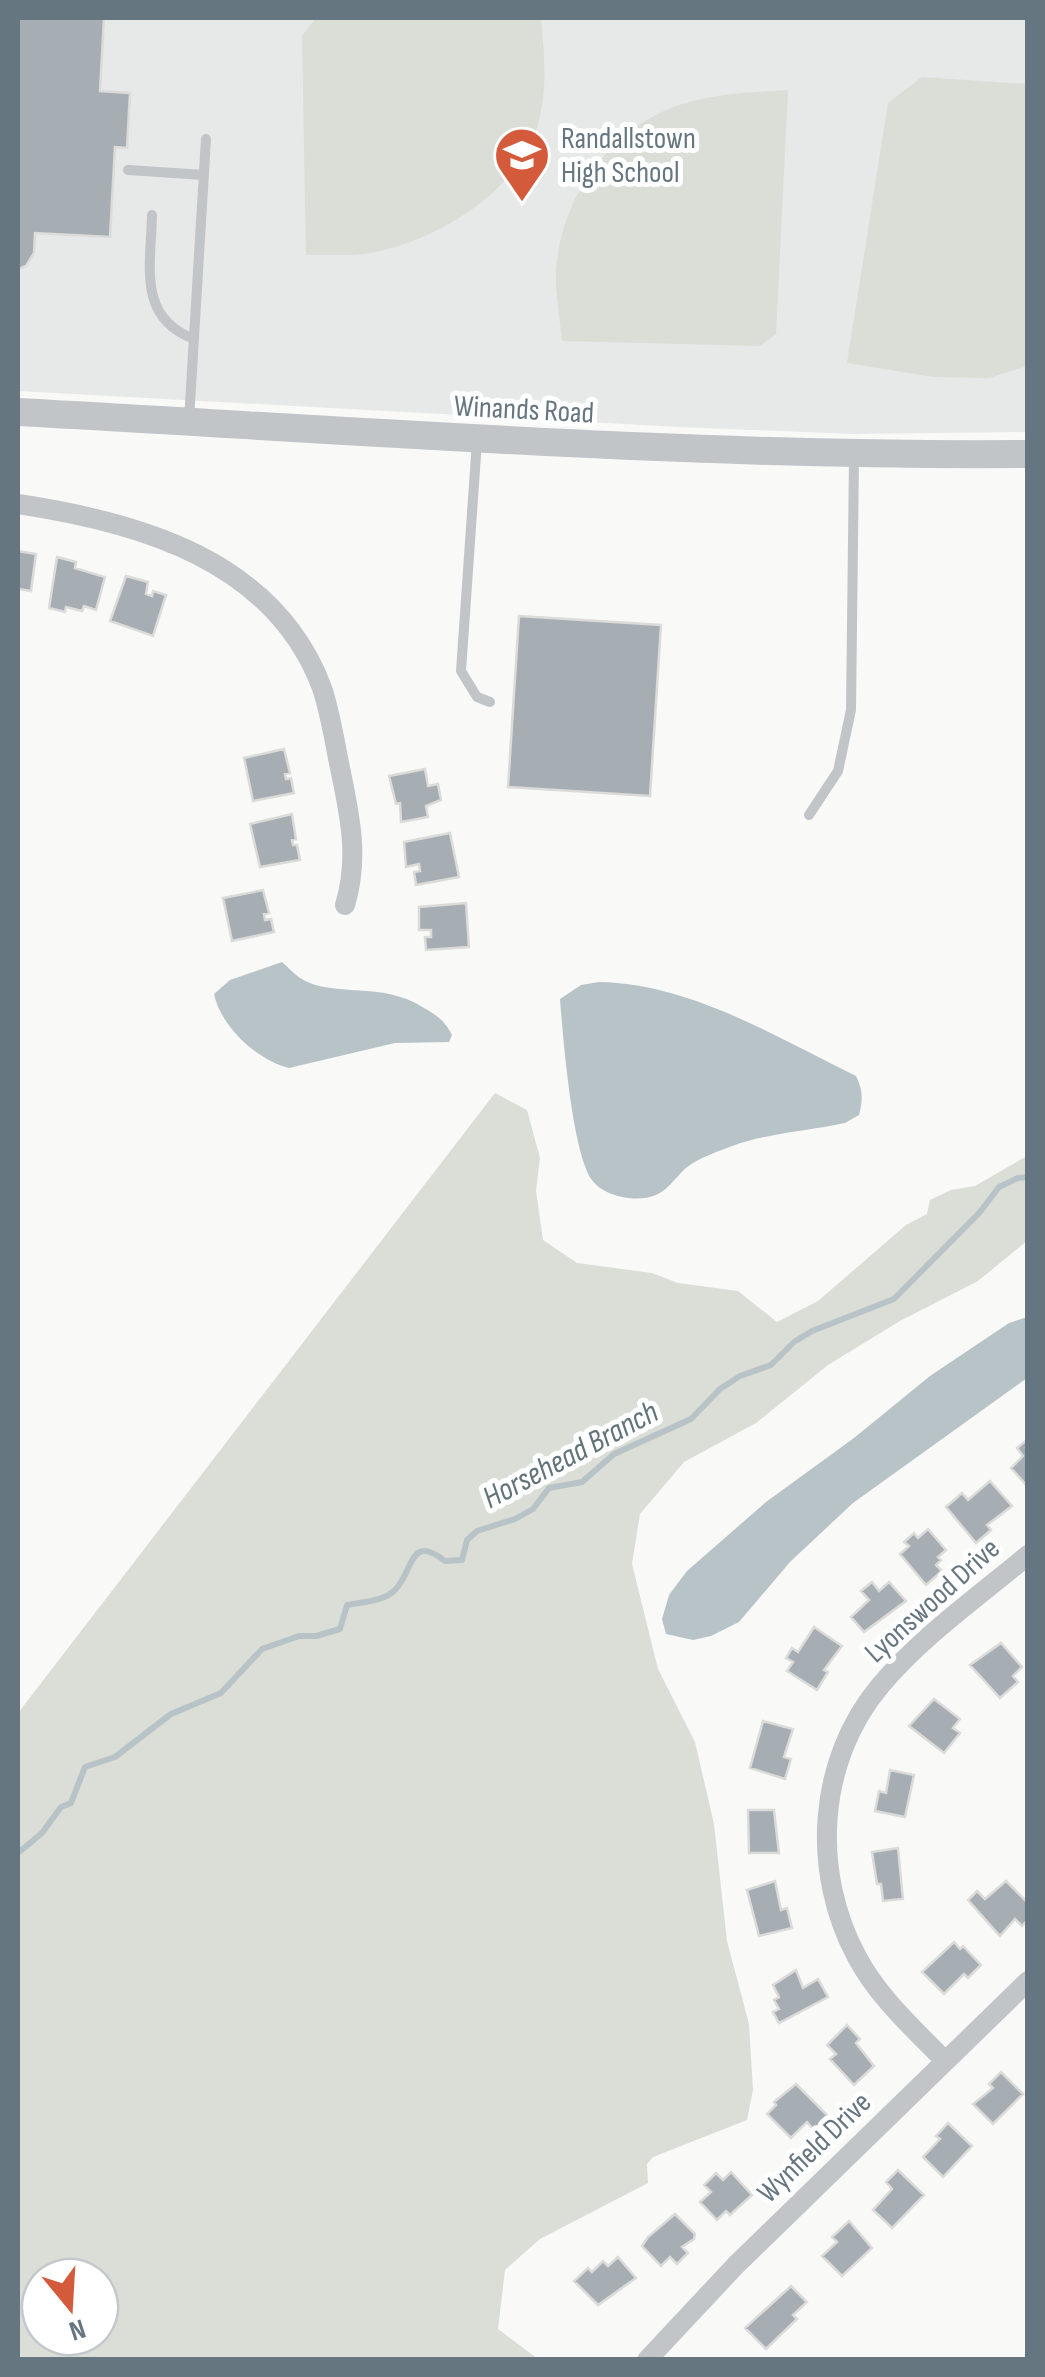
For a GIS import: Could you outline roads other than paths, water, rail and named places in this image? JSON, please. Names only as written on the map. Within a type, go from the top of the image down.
[{"type":"street","name":"Winands Road","points":[[18,412],[478,440],[854,456],[1028,454]]},
{"type":"street","points":[[18,504],[92,518],[170,540],[208,558],[260,598],[287,628],[307,656],[322,689],[353,828],[353,880],[344,905]]},
{"type":"street","name":"Lyonswood Drive","points":[[945,2061],[875,1985],[856,1956],[842,1923],[831,1891],[826,1856],[832,1783],[857,1716],[879,1687],[905,1659],[1028,1555]]},
{"type":"street","name":"Wynfield Drive","points":[[647,2360],[736,2265],[1028,1981]]},
{"type":"lane","points":[[189,421],[206,138]]},
{"type":"lane","points":[[128,170],[204,175]]},
{"type":"lane","points":[[152,216],[152,299],[164,322],[194,339]]},
{"type":"lane","points":[[478,440],[462,671],[477,697],[490,702]]},
{"type":"lane","points":[[809,815],[838,771],[851,710],[854,456]]},
{"type":"waterway","name":"Horsehead Branch","points":[[18,1853],[42,1833],[61,1807],[71,1803],[85,1767],[115,1757],[171,1714],[221,1693],[262,1649],[299,1636],[340,1629],[347,1605],[391,1594],[418,1553],[433,1553],[445,1561],[462,1560],[467,1540],[477,1531],[515,1519],[533,1509],[549,1488],[582,1482],[614,1454],[691,1419],[720,1389],[740,1376],[771,1365],[794,1342],[812,1331],[894,1299],[980,1212],[999,1187],[1028,1177]]},
{"type":"place","name":"Randallstown High School","points":[[522,204]]}]
